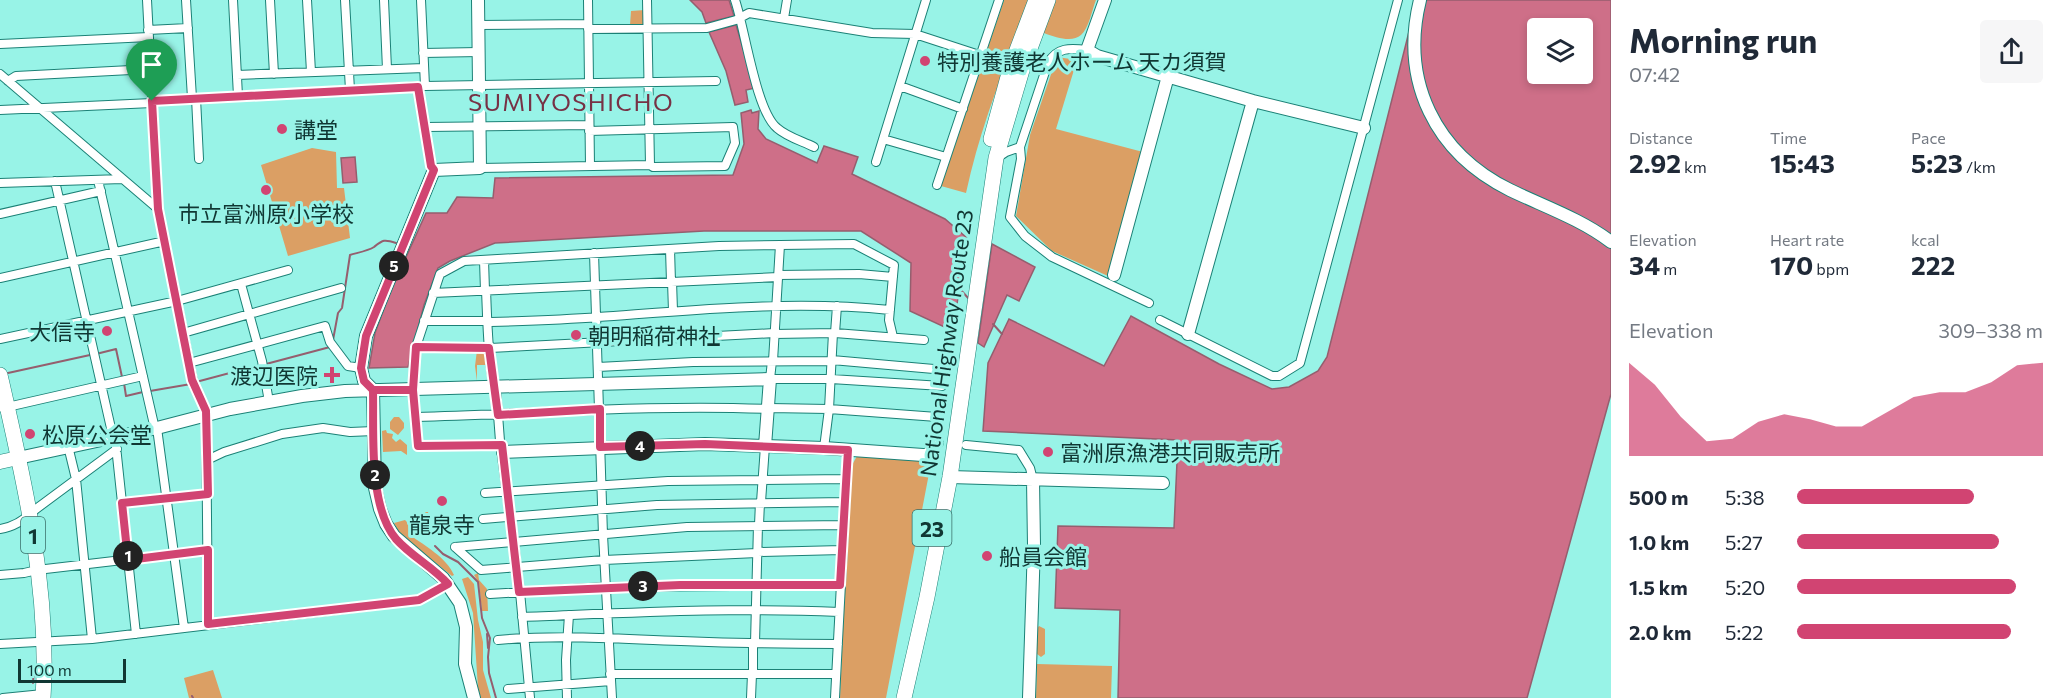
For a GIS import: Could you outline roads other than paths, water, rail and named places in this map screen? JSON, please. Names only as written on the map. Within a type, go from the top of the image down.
[{"type":"highway","name":"National Highway Route 23","points":[[896,698],[931,534],[962,357],[982,224],[989,146],[1036,0]]},
{"type":"highway","name":"National Highway Route 23","points":[[982,224],[1016,68],[1048,0]]},
{"type":"highway","name":"National Highway Route 23","points":[[904,698],[927,597],[950,477],[962,357]]},
{"type":"highway","name":"1","points":[[0,375],[4,407],[30,515],[44,641],[43,696]]},
{"type":"main road","points":[[0,462],[18,458]]},
{"type":"street","points":[[147,0],[158,209],[193,383],[207,416],[208,624]]},
{"type":"street","points":[[186,0],[199,159]]},
{"type":"street","points":[[233,0],[238,96]]},
{"type":"street","points":[[270,0],[274,74]]},
{"type":"street","points":[[307,0],[311,72]]},
{"type":"street","points":[[345,0],[350,90]]},
{"type":"street","points":[[384,0],[387,69]]},
{"type":"street","points":[[421,0],[424,68],[422,87],[431,166],[434,170]]},
{"type":"street","points":[[478,0],[480,168]]},
{"type":"street","points":[[588,0],[590,166]]},
{"type":"street","points":[[647,0],[650,165]]},
{"type":"street","points":[[735,0],[757,85],[769,119],[780,130],[814,147]]},
{"type":"street","points":[[784,18],[787,0]]},
{"type":"street","points":[[876,162],[926,0]]},
{"type":"street","points":[[937,185],[999,0]]},
{"type":"street","points":[[1086,50],[1105,0]]},
{"type":"street","points":[[1160,320],[1272,376],[1279,376],[1300,363],[1398,0]]},
{"type":"street","points":[[1420,0],[1415,26],[1415,65],[1427,110],[1447,141],[1472,167],[1490,179],[1578,222],[1611,242]]},
{"type":"street","points":[[478,25],[710,27],[749,13],[872,33],[915,34],[1016,68]]},
{"type":"street","points":[[0,44],[188,28]]},
{"type":"street","points":[[1149,303],[1052,257],[1025,236],[1010,217],[1021,159],[1020,147],[1052,56],[1065,48],[1086,50],[1097,56],[1253,101],[1364,128]]},
{"type":"street","points":[[423,53],[479,52]]},
{"type":"street","points":[[237,75],[424,68]]},
{"type":"street","points":[[8,81],[16,76],[150,69]]},
{"type":"street","points":[[0,74],[158,209]]},
{"type":"street","points":[[1114,275],[1168,76]]},
{"type":"street","points":[[0,110],[422,87],[716,81]]},
{"type":"street","points":[[900,86],[963,109]]},
{"type":"street","points":[[1188,334],[1253,101]]},
{"type":"street","points":[[426,127],[650,129],[733,127],[735,143],[725,166],[650,165],[434,170]]},
{"type":"street","points":[[883,139],[946,157]]},
{"type":"street","points":[[996,158],[1020,147]]},
{"type":"street","points":[[375,390],[364,381],[361,368],[370,324],[434,170]]},
{"type":"street","points":[[0,183],[122,179]]},
{"type":"street","points":[[98,180],[156,428],[184,628]]},
{"type":"street","points":[[55,181],[115,441],[136,634]]},
{"type":"street","points":[[0,214],[101,191]]},
{"type":"street","points":[[0,278],[165,241]]},
{"type":"street","points":[[893,337],[889,320],[894,265],[854,244],[670,249],[464,261],[440,274],[416,347],[412,390],[418,446],[503,449],[705,444],[824,448],[923,455],[939,443]]},
{"type":"street","points":[[751,698],[760,502],[780,245]]},
{"type":"street","points":[[670,249],[673,311]]},
{"type":"street","points":[[594,253],[607,637],[612,698]]},
{"type":"street","points":[[484,260],[489,348],[496,388],[500,441],[503,449],[520,592],[530,698]]},
{"type":"street","points":[[0,339],[177,301],[288,270]]},
{"type":"street","points":[[434,293],[778,276],[859,274],[894,276]]},
{"type":"street","points":[[241,284],[258,346],[269,402]]},
{"type":"street","points":[[183,333],[341,288]]},
{"type":"street","points":[[424,321],[488,322],[776,307],[837,306],[890,310]]},
{"type":"street","points":[[824,448],[837,306]]},
{"type":"street","points":[[189,363],[325,326],[330,342],[348,366],[361,368]]},
{"type":"street","points":[[416,347],[489,348],[834,333],[924,340]]},
{"type":"street","points":[[598,367],[693,362],[832,361],[945,370]]},
{"type":"street","points":[[4,407],[143,376]]},
{"type":"street","points":[[18,458],[68,446],[115,441],[156,428],[269,402],[345,391],[496,388],[598,382],[770,379],[831,379],[942,386]]},
{"type":"street","points":[[375,390],[377,500],[386,524],[399,542],[448,584],[460,603],[467,636],[465,664],[474,698]]},
{"type":"street","points":[[416,417],[693,407],[829,409],[937,417]]},
{"type":"street","points":[[207,460],[224,452],[282,434],[323,428],[350,432],[374,431]]},
{"type":"street","points":[[0,529],[8,528],[30,515],[76,479],[115,441]]},
{"type":"street","points":[[966,445],[1019,450],[1030,468],[1033,480],[1029,698]]},
{"type":"street","points":[[68,446],[76,479],[92,639]]},
{"type":"street","points":[[835,698],[848,450]]},
{"type":"street","points":[[950,477],[1164,483]]},
{"type":"street","points":[[484,493],[668,481],[846,479]]},
{"type":"street","points":[[122,503],[208,494]]},
{"type":"street","points":[[483,519],[657,505],[845,502]]},
{"type":"street","points":[[842,550],[604,560],[481,570],[455,547],[687,527],[844,525]]},
{"type":"street","points":[[0,574],[208,550]]},
{"type":"street","points":[[0,644],[92,639],[419,600],[448,584]]},
{"type":"street","points":[[490,594],[605,587],[840,585]]},
{"type":"street","points":[[522,617],[606,612],[756,610],[838,612]]},
{"type":"street","points":[[567,698],[569,615]]},
{"type":"street","points":[[498,640],[607,637],[837,644]]},
{"type":"street","points":[[508,689],[611,678],[836,674]]},
{"type":"street","points":[[3,698],[43,696]]},
{"type":"waterway","points":[[333,340],[338,313],[342,308],[350,255],[369,250],[384,241],[396,243]]},
{"type":"waterway","points":[[958,287],[970,300]]},
{"type":"waterway","points":[[993,324],[1002,334]]},
{"type":"waterway","points":[[266,364],[330,347]]},
{"type":"waterway","points":[[96,354],[116,349],[122,377]]},
{"type":"waterway","points":[[8,373],[90,355]]},
{"type":"waterway","points":[[196,382],[260,365]]},
{"type":"waterway","points":[[124,383],[126,396],[143,392]]},
{"type":"waterway","points":[[150,391],[191,384]]},
{"type":"waterway","points":[[435,546],[443,554],[458,562],[478,582],[482,618],[490,638],[489,673],[496,698]]},
{"type":"waterway","points":[[487,634],[488,648]]},
{"type":"waterway","points":[[33,683],[34,668]]},
{"type":"place","name":"特別養護老人ホーム 天カ須賀","points":[[925,61]]},
{"type":"place","name":"講堂","points":[[282,129]]},
{"type":"place","name":"市立富洲原小学校","points":[[266,190]]},
{"type":"place","name":"大信寺","points":[[107,331]]},
{"type":"place","name":"朝明稲荷神社","points":[[576,335]]},
{"type":"place","name":"渡辺医院","points":[[332,375]]},
{"type":"place","name":"松原公会堂","points":[[30,434]]},
{"type":"place","name":"富洲原漁港共同販売所","points":[[1048,452]]},
{"type":"place","name":"龍泉寺","points":[[442,501]]},
{"type":"place","name":"船員会館","points":[[987,556]]},
{"type":"district","name":"SUMIYOSHICHO","points":[[571,101]]}]
